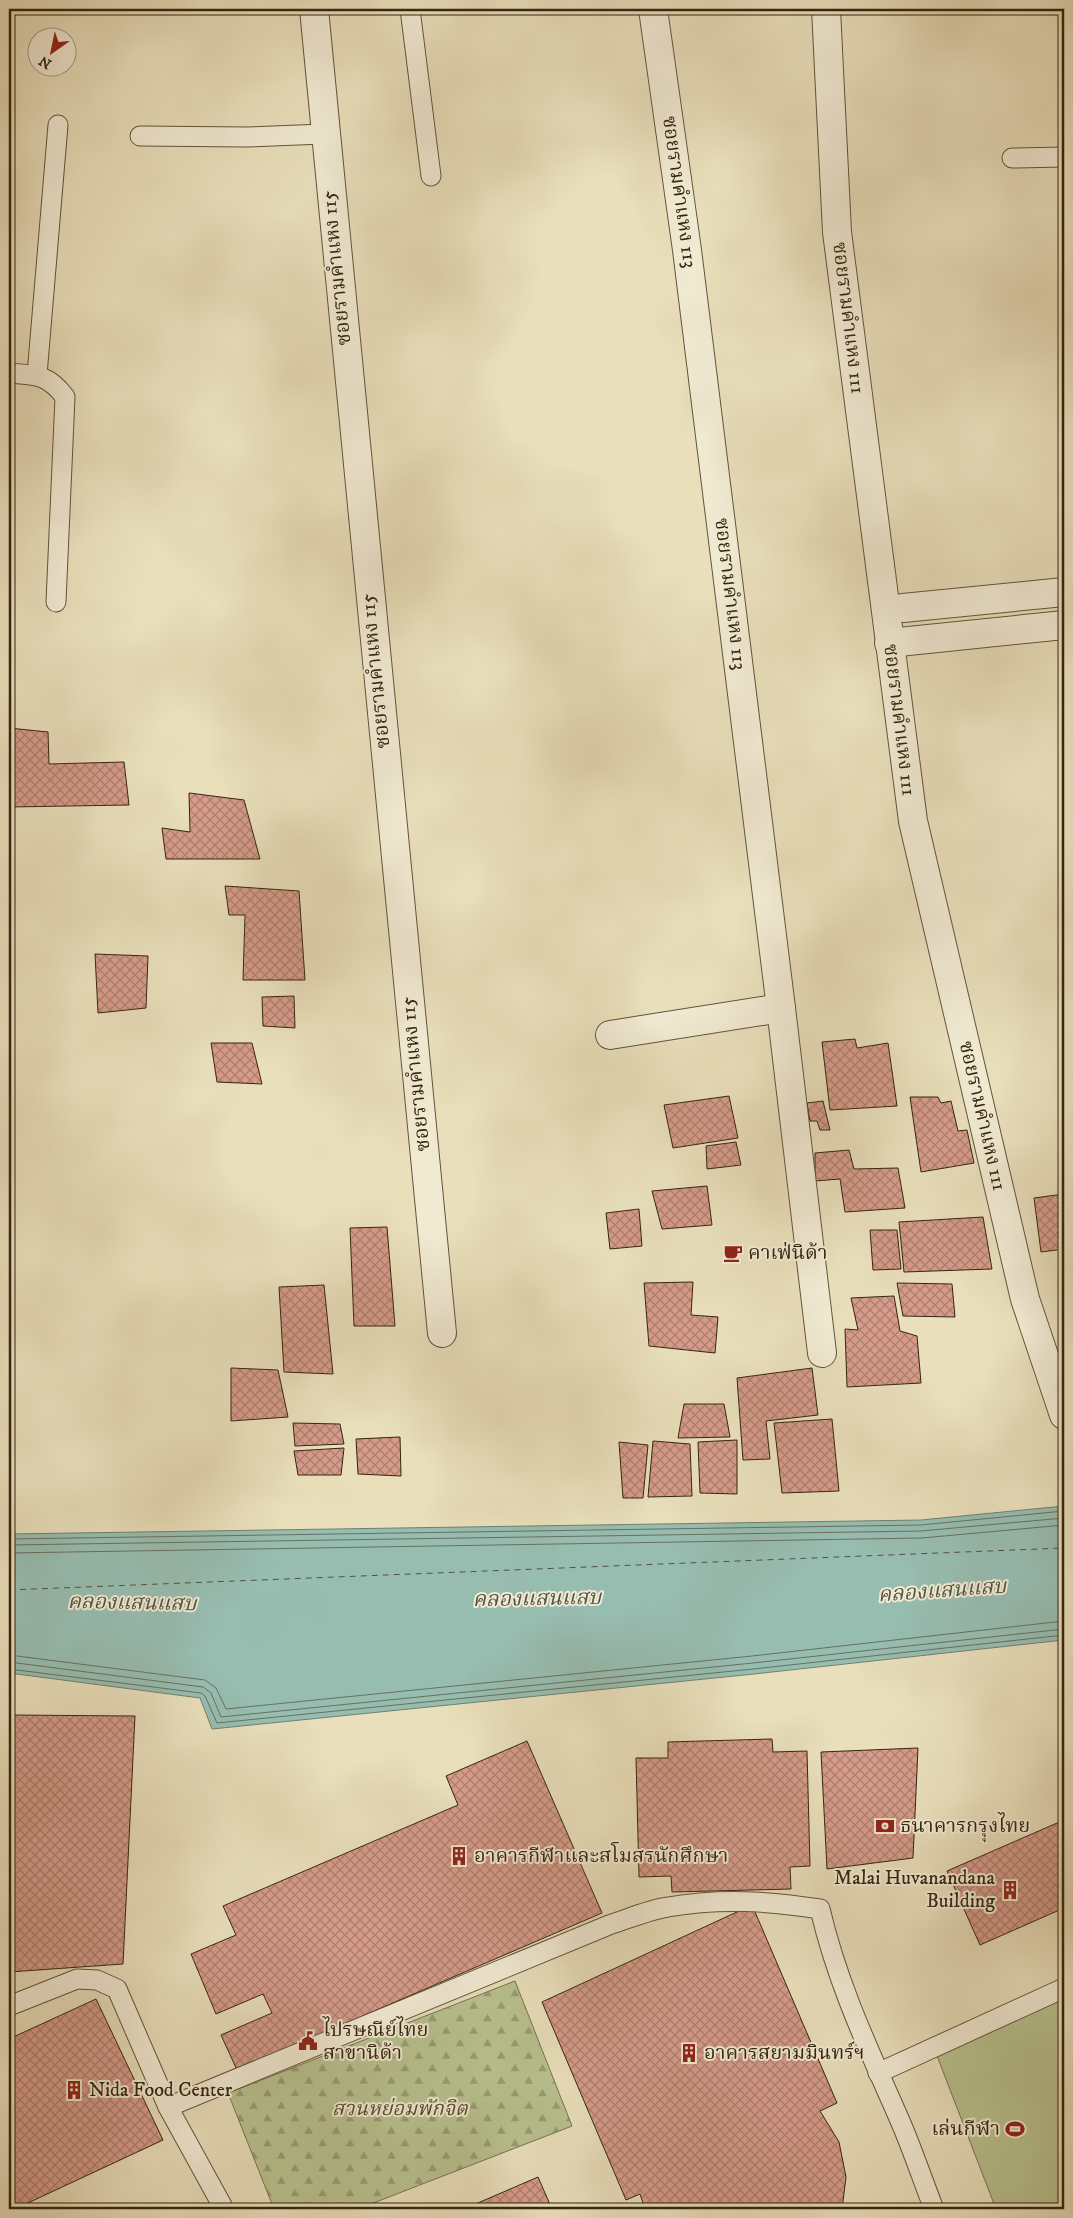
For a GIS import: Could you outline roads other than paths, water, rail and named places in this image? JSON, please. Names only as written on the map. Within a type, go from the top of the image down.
[{"type":"street","name":"ซอยรามคำแหง 115","points":[[314,9],[324,134],[442,1333]]},
{"type":"street","name":"ซอยรามคำแหง 113","points":[[653,9],[687,250],[822,1353]]},
{"type":"street","name":"ซอยรามคำแหง 111","points":[[826,9],[837,232],[913,821],[1025,1299],[1064,1415]]},
{"type":"street","points":[[903,608],[1064,592]]},
{"type":"street","points":[[890,643],[1064,625]]},
{"type":"street","points":[[610,1034],[780,1008]]},
{"type":"lane","points":[[410,9],[431,176]]},
{"type":"lane","points":[[37,375],[58,125]]},
{"type":"lane","points":[[140,136],[324,134]]},
{"type":"lane","points":[[1012,158],[1064,157]]},
{"type":"lane","points":[[9,373],[37,375],[50,380],[64,396],[56,602]]},
{"type":"lane","points":[[168,2107],[609,1925],[666,1907],[723,1900],[772,1901],[820,1909],[831,1955],[856,2024],[902,2125],[934,2209]]},
{"type":"lane","points":[[9,2006],[77,1980],[97,1980],[117,1989],[168,2107],[224,2209]]},
{"type":"lane","points":[[878,2073],[1064,1988]]},
{"type":"water","name":"คลองแสนแสบ","points":[[1064,1506],[1064,1640],[754,1674],[212,1729],[200,1698],[9,1673],[9,1534],[921,1520]]},
{"type":"place","name":"คาเฟ่นิด้า","points":[[733,1253]]},
{"type":"place","name":"ธนาคารกรุุงไทย","points":[[885,1826]]},
{"type":"place","name":"อาคารกีฬาและสโมสรนักศึกษา","points":[[459,1856]]},
{"type":"place","name":"Malai Huvanandana Building","points":[[1010,1890]]},
{"type":"place","name":"ไปรษณีย์ไทย สาขานิด้า","points":[[308,2041]]},
{"type":"place","name":"อาคารสยามมินทร์ฯ","points":[[689,2053]]},
{"type":"place","name":"Nida Food Center","points":[[74,2090]]},
{"type":"place","name":"เล่นกีฬา","points":[[1015,2129]]},
{"type":"park label","name":"สวนหย่อมพักจิต","points":[[400,2109]]}]
